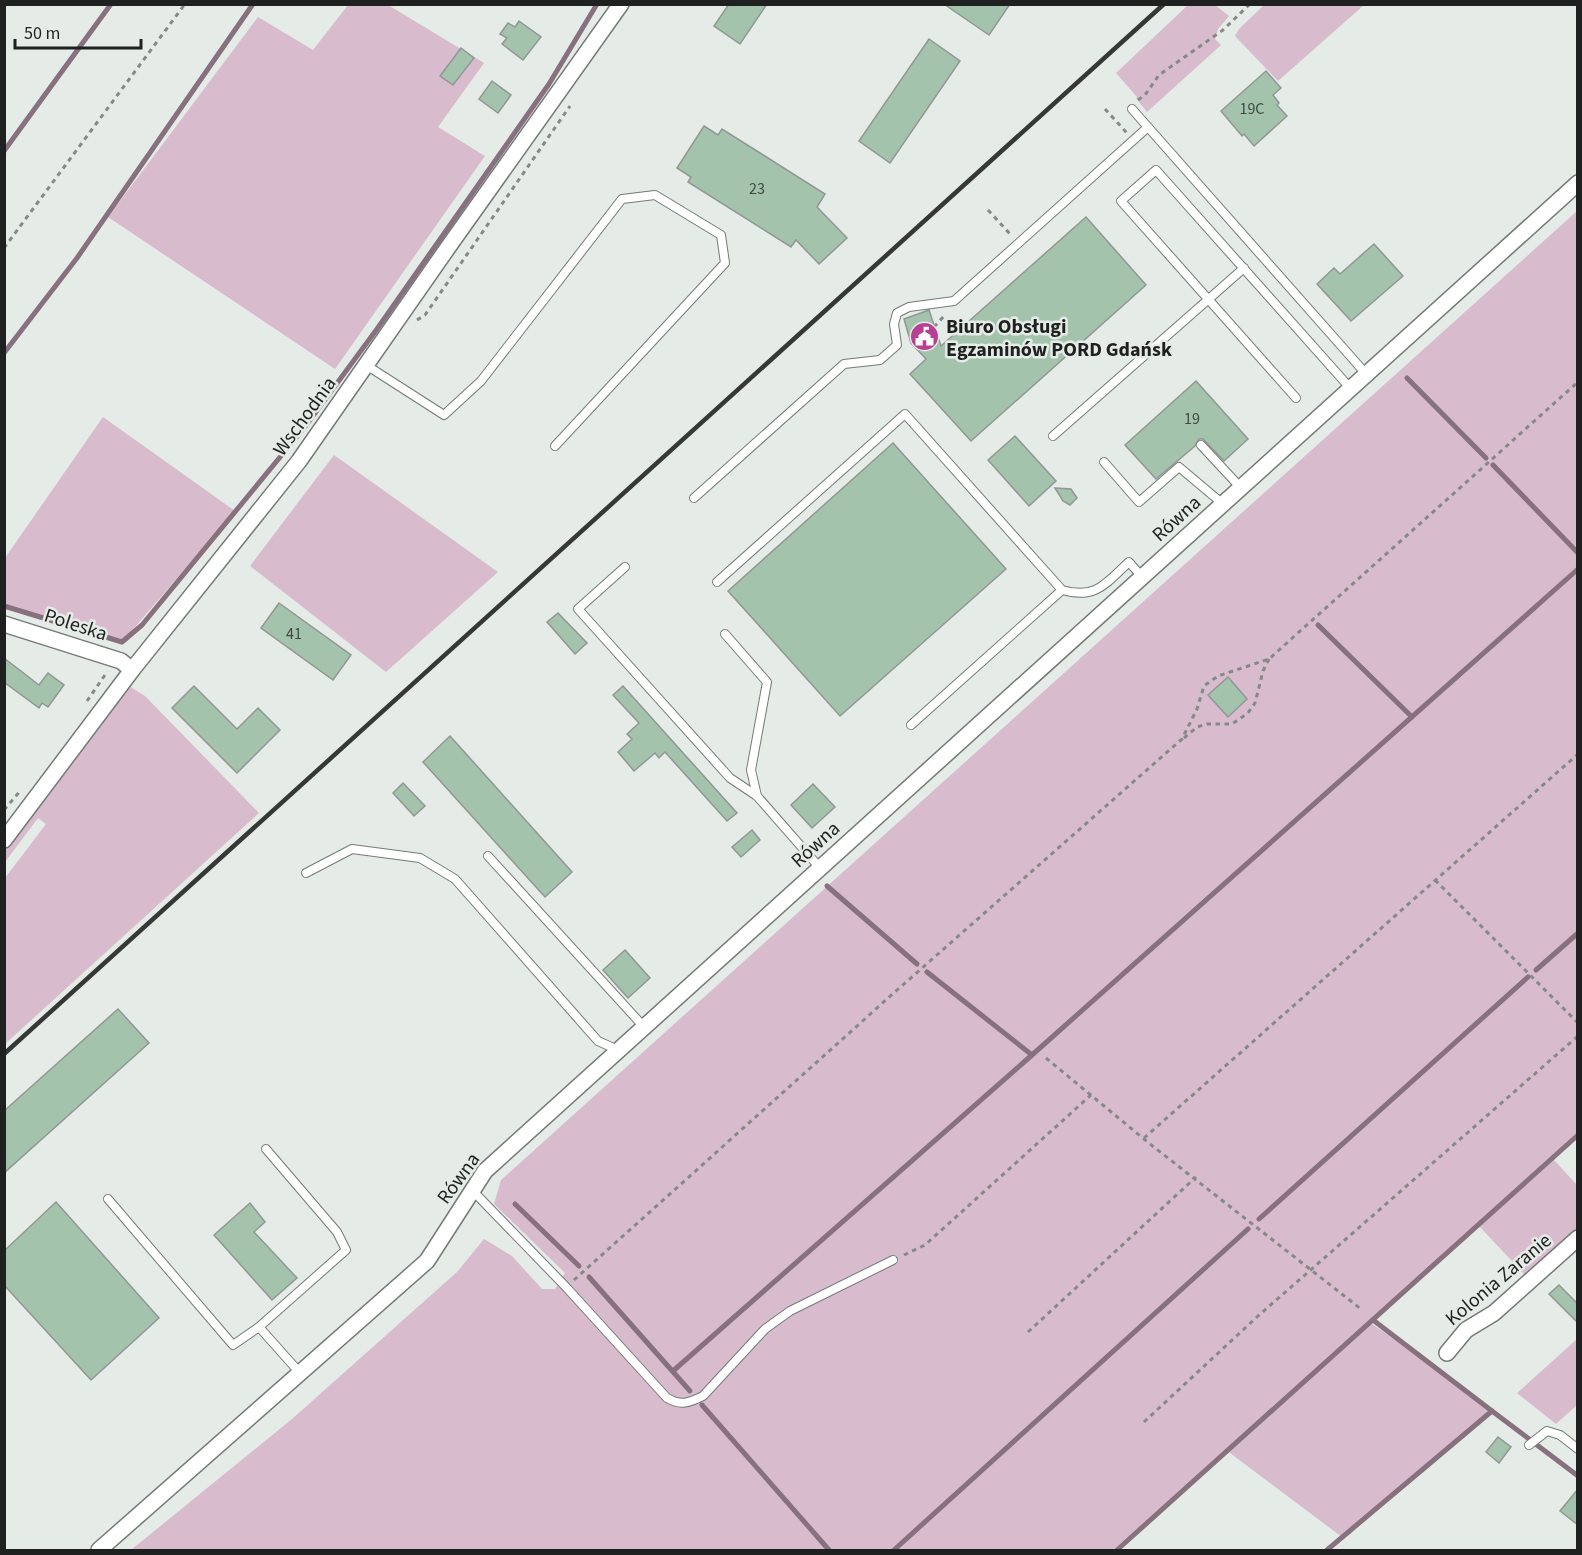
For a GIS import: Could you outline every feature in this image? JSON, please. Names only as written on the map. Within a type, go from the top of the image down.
[{"type":"street","name":"Wschodnia","points":[[4,840],[132,670],[299,461],[621,4]]},
{"type":"street","name":"Równa","points":[[99,1551],[427,1261],[485,1171],[1578,183]]},
{"type":"street","name":"Poleska","points":[[4,624],[121,661],[132,670]]},
{"type":"street","name":"Kolonia Zaranie","points":[[1447,1353],[1466,1330],[1494,1313],[1578,1239]]},
{"type":"lane","points":[[1132,109],[1367,375]]},
{"type":"lane","points":[[694,498],[844,364],[880,360],[897,345],[894,324],[897,313],[909,307],[954,301],[1148,127]]},
{"type":"lane","points":[[1296,398],[1121,201],[1156,170],[1351,389]]},
{"type":"lane","points":[[366,365],[444,415],[481,381],[622,199],[655,195],[721,235],[725,263],[555,446]]},
{"type":"lane","points":[[1053,436],[1244,268]]},
{"type":"lane","points":[[717,582],[905,414],[1062,590],[1076,594],[1090,593],[1102,587],[1129,562],[1142,577]]},
{"type":"lane","points":[[1201,445],[1241,488]]},
{"type":"lane","points":[[1104,462],[1139,502],[1179,467],[1223,505]]},
{"type":"lane","points":[[625,567],[578,609],[730,778],[757,796],[820,868]]},
{"type":"lane","points":[[911,725],[1062,590]]},
{"type":"lane","points":[[725,634],[767,682],[751,770],[757,796]]},
{"type":"lane","points":[[306,873],[352,849],[420,858],[456,879],[598,1041],[618,1050]]},
{"type":"lane","points":[[488,856],[644,1027]]},
{"type":"lane","points":[[108,1199],[233,1345],[259,1327],[346,1250],[337,1232],[266,1149]]},
{"type":"lane","points":[[472,1190],[566,1287],[667,1398],[677,1404],[702,1396],[765,1329],[790,1311],[894,1260]]},
{"type":"lane","points":[[259,1327],[300,1373]]},
{"type":"lane","points":[[1530,1445],[1538,1436],[1547,1431],[1560,1434],[1578,1449]]},
{"type":"path","points":[[4,248],[185,4]]},
{"type":"path","points":[[1145,95],[1159,75],[1223,30],[1250,4]]},
{"type":"path","points":[[1105,109],[1128,134]]},
{"type":"path","points":[[988,210],[1012,236]]},
{"type":"path","points":[[1182,739],[1197,709],[1204,686],[1218,676],[1269,659],[1578,382]]},
{"type":"path","points":[[566,1287],[896,991],[1182,739],[1197,727],[1207,724],[1232,724],[1248,712],[1255,703],[1260,680],[1269,659]]},
{"type":"path","points":[[1144,1138],[1578,754]]},
{"type":"path","points":[[1435,880],[1578,1023]]},
{"type":"path","points":[[1144,1422],[1257,1316],[1578,1036]]},
{"type":"path","points":[[1046,1058],[1361,1309]]},
{"type":"path","points":[[894,1260],[925,1245],[1091,1095]]},
{"type":"path","points":[[1028,1332],[1196,1177]]},
{"type":"shaded area","points":[[1265,4],[1364,5],[1278,81],[1235,36],[1239,29]]},
{"type":"shaded area","points":[[348,5],[388,5],[484,63],[438,127],[485,156],[335,369],[108,217],[258,17],[313,50]]},
{"type":"shaded area","points":[[1188,5],[1215,5],[1229,16],[1218,29],[1215,39],[1221,45],[1147,112],[1116,73]]},
{"type":"shaded area","points":[[1577,211],[1577,1133],[1369,1322],[1440,1370],[1492,1411],[1342,1537],[1226,1450],[1113,1550],[131,1550],[292,1419],[457,1272],[484,1239],[512,1256],[542,1289],[555,1289],[565,1273],[494,1204],[501,1180]]},
{"type":"shaded area","points":[[103,417],[235,511],[122,642],[5,606],[5,558]]},
{"type":"shaded area","points":[[334,455],[498,572],[386,672],[250,566]]},
{"type":"shaded area","points":[[129,686],[145,696],[259,813],[5,1044],[5,878],[46,824],[38,818],[5,862],[4,851]]},
{"type":"shaded area","points":[[1554,1160],[1577,1185],[1577,1232],[1527,1277],[1479,1226]]},
{"type":"shaded area","points":[[1577,1339],[1577,1405],[1556,1424],[1517,1393]]},
{"type":"building","points":[[729,4],[767,4],[740,44],[714,26]]},
{"type":"building","points":[[944,4],[1010,4],[989,35]]},
{"type":"building","points":[[519,21],[541,37],[523,60],[502,44],[507,38],[500,34],[508,23],[515,27]]},
{"type":"building","points":[[929,39],[960,61],[890,163],[859,141]]},
{"type":"building","points":[[461,48],[474,58],[453,85],[440,76]]},
{"type":"building","points":[[1266,71],[1281,88],[1273,95],[1279,103],[1277,105],[1287,116],[1254,146],[1244,134],[1242,136],[1221,111]]},
{"type":"building","points":[[492,81],[511,95],[498,113],[479,99]]},
{"type":"building","points":[[704,126],[718,135],[722,129],[825,194],[817,207],[847,238],[819,264],[796,240],[791,247],[688,182],[691,177],[677,168]]},
{"type":"building","points":[[1086,217],[1146,285],[971,441],[910,374],[926,359],[911,343],[904,319],[929,310],[941,346]]},
{"type":"building","points":[[1374,244],[1403,276],[1351,321],[1317,284],[1334,268],[1340,274]]},
{"type":"building","points":[[1196,381],[1248,439],[1224,461],[1203,439],[1199,439],[1195,446],[1156,479],[1125,445]]},
{"type":"building","points":[[1015,436],[1056,481],[1029,506],[988,460]]},
{"type":"building","points":[[893,443],[1006,569],[840,716],[728,591]]},
{"type":"building","points":[[1055,488],[1071,489],[1077,498],[1070,505],[1063,501]]},
{"type":"building","points":[[279,603],[351,655],[333,680],[261,628]]},
{"type":"building","points":[[558,613],[587,643],[575,654],[547,622]]},
{"type":"building","points":[[4,658],[39,685],[48,673],[64,685],[48,707],[42,703],[39,708],[4,682]]},
{"type":"building","points":[[1228,677],[1247,699],[1228,717],[1208,695]]},
{"type":"building","points":[[194,686],[237,729],[258,708],[280,730],[237,773],[172,708]]},
{"type":"building","points":[[623,686],[737,813],[727,821],[665,752],[659,758],[655,753],[634,771],[618,752],[632,739],[627,734],[639,723],[613,695]]},
{"type":"building","points":[[450,736],[572,872],[545,897],[423,762]]},
{"type":"building","points":[[403,783],[425,806],[414,816],[393,793]]},
{"type":"building","points":[[813,784],[835,807],[812,828],[791,805]]},
{"type":"building","points":[[752,830],[760,840],[741,857],[732,847]]},
{"type":"building","points":[[625,950],[650,978],[628,998],[603,970]]},
{"type":"building","points":[[118,1009],[149,1043],[4,1173],[4,1111]]},
{"type":"building","points":[[56,1202],[159,1318],[91,1380],[4,1285],[4,1251]]},
{"type":"building","points":[[250,1203],[265,1222],[254,1232],[297,1278],[272,1300],[214,1235]]},
{"type":"building","points":[[1559,1285],[1578,1304],[1578,1323],[1549,1294]]},
{"type":"building","points":[[1498,1437],[1511,1447],[1499,1463],[1486,1452]]},
{"type":"building","points":[[1578,1489],[1578,1525],[1560,1511]]},
{"type":"waterway","points":[[4,151],[111,4]]},
{"type":"waterway","points":[[4,353],[77,258],[253,4]]},
{"type":"waterway","points":[[4,606],[122,642],[142,625],[304,428],[377,329],[549,84],[597,4]]},
{"type":"waterway","points":[[1407,378],[1486,458]]},
{"type":"waterway","points":[[1493,465],[1578,553]]},
{"type":"waterway","points":[[673,1371],[1578,569]]},
{"type":"waterway","points":[[1318,625],[1412,717]]},
{"type":"waterway","points":[[827,886],[917,964]]},
{"type":"waterway","points":[[1536,970],[1578,933]]},
{"type":"waterway","points":[[927,972],[1032,1055]]},
{"type":"waterway","points":[[1259,1219],[1528,977]]},
{"type":"waterway","points":[[1117,1550],[1578,1135]]},
{"type":"waterway","points":[[515,1204],[579,1266]]},
{"type":"waterway","points":[[894,1550],[1248,1229]]},
{"type":"waterway","points":[[589,1277],[690,1391]]},
{"type":"waterway","points":[[1327,1550],[1492,1411],[1373,1320]]},
{"type":"waterway","points":[[702,1405],[829,1550]]},
{"type":"waterway","points":[[1492,1411],[1578,1476]]},
{"type":"railway","points":[[4,1054],[1164,4]]},
{"type":"place","name":"Biuro Obsługi Egzaminów PORD Gdańsk","points":[[925,337]]}]
